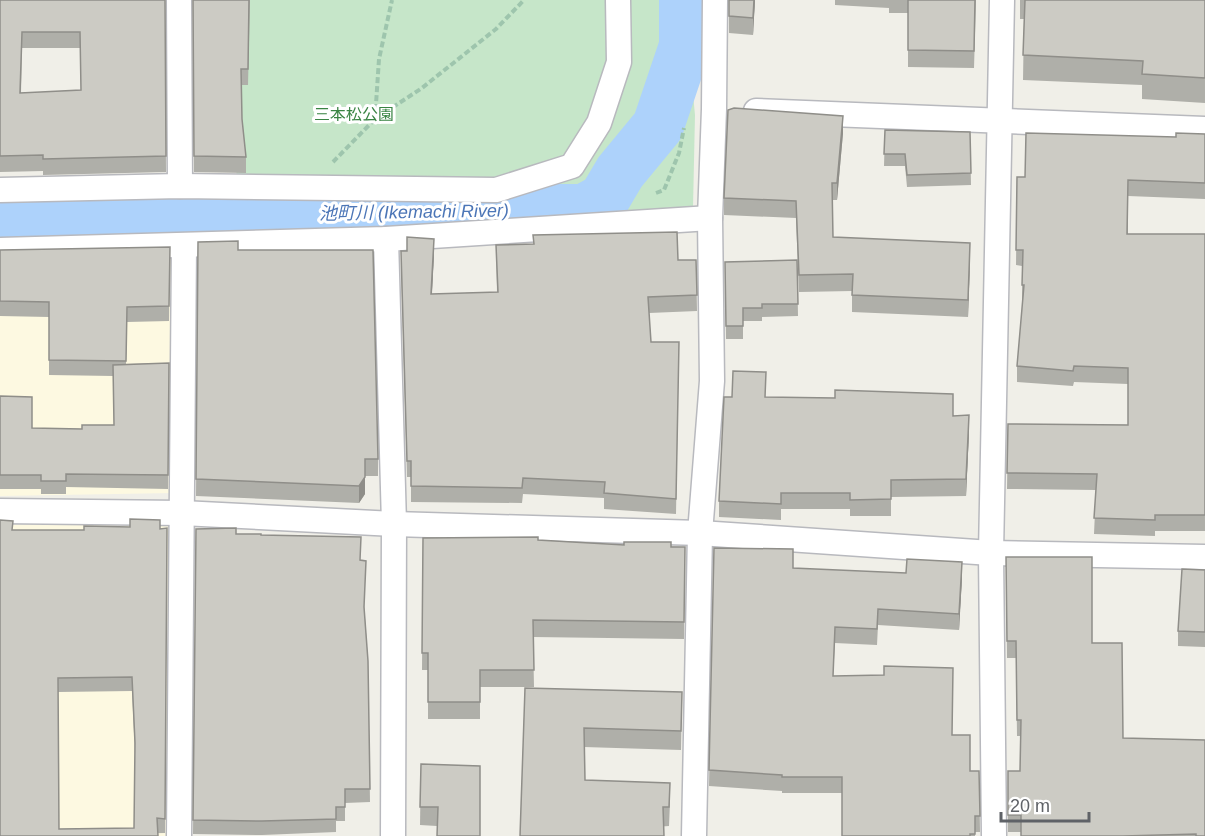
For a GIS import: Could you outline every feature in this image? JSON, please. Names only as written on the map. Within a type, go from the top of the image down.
[{"type":"street","points":[[179,0],[180,186]]},
{"type":"street","points":[[0,190],[180,186],[496,190],[572,166],[598,123],[619,62],[618,0]]},
{"type":"street","points":[[694,836],[700,533],[712,381],[710,218],[715,0]]},
{"type":"street","points":[[994,836],[991,553],[1002,0]]},
{"type":"street","points":[[714,109],[1205,129]]},
{"type":"street","points":[[0,250],[386,238],[710,218]]},
{"type":"street","points":[[386,238],[394,524],[393,836]]},
{"type":"street","points":[[179,836],[184,246]]},
{"type":"street","points":[[0,511],[182,513],[394,524],[700,533],[991,553],[1205,557]]},
{"type":"path","points":[[375,119],[379,59],[391,7],[390,0]]},
{"type":"path","points":[[325,170],[375,119],[422,88],[496,29],[524,0]]},
{"type":"path","points":[[653,194],[664,190],[679,153],[687,118]]},
{"type":"shaded area","points":[[176,257],[174,493],[0,496],[0,260]]},
{"type":"shaded area","points":[[174,520],[168,836],[0,836],[0,525]]},
{"type":"green space","name":"三本松公園","points":[[238,0],[684,0],[695,115],[693,208],[236,234]]},
{"type":"building","points":[[0,0],[165,0],[166,156],[43,159],[43,155],[0,156]],"holes":[[[22,32],[80,32],[81,90],[20,93]]]},
{"type":"building","points":[[193,0],[249,0],[248,69],[241,69],[242,119],[246,157],[194,156]]},
{"type":"building","points":[[729,0],[754,0],[753,18],[729,16]]},
{"type":"building","points":[[908,0],[975,0],[974,51],[908,50]]},
{"type":"building","points":[[1025,0],[1205,0],[1205,78],[1142,74],[1143,61],[1023,55]]},
{"type":"building","points":[[734,108],[843,116],[837,183],[832,183],[833,237],[970,243],[968,300],[852,295],[853,274],[799,275],[796,201],[724,198],[728,110]]},
{"type":"building","points":[[885,130],[970,132],[971,173],[907,175],[905,154],[884,154]]},
{"type":"building","points":[[1026,133],[1176,137],[1176,133],[1205,134],[1205,183],[1128,180],[1127,234],[1205,234],[1205,515],[1155,515],[1155,520],[1094,518],[1097,474],[1007,473],[1008,424],[1128,425],[1128,368],[1074,366],[1073,371],[1017,366],[1024,285],[1022,285],[1023,250],[1016,250],[1017,177],[1025,177]]},
{"type":"building","points":[[677,232],[678,260],[696,260],[697,295],[648,297],[651,342],[679,342],[676,499],[604,493],[605,482],[523,478],[522,488],[411,486],[411,461],[407,461],[401,251],[407,251],[407,237],[434,239],[431,294],[498,292],[496,245],[534,244],[533,235]]},
{"type":"building","points":[[238,241],[238,250],[373,250],[378,459],[365,459],[365,477],[359,486],[196,479],[198,242]]},
{"type":"building","points":[[170,247],[169,306],[127,307],[126,361],[49,360],[49,302],[0,301],[0,250]]},
{"type":"building","points":[[797,260],[798,304],[762,304],[762,308],[743,308],[743,326],[726,326],[725,262]]},
{"type":"building","points":[[169,363],[168,475],[66,474],[66,481],[41,481],[41,475],[0,475],[0,396],[32,397],[32,428],[82,429],[82,425],[114,425],[113,365]]},
{"type":"building","points":[[733,371],[766,372],[765,397],[835,398],[835,390],[953,394],[953,416],[969,415],[966,479],[891,480],[891,499],[850,500],[850,493],[781,493],[781,504],[719,501],[724,397],[732,397]]},
{"type":"building","points":[[130,519],[160,520],[160,529],[167,528],[165,819],[157,818],[158,836],[0,836],[0,520],[13,521],[12,530],[84,530],[84,526],[130,527]],"holes":[[[132,677],[135,743],[134,828],[59,829],[58,678]]]},
{"type":"building","points":[[236,528],[236,534],[361,537],[360,560],[366,561],[364,607],[368,661],[370,789],[345,789],[345,807],[336,807],[336,819],[193,820],[196,529]]},
{"type":"building","points":[[538,537],[538,540],[624,545],[624,542],[671,542],[671,547],[685,547],[684,622],[533,620],[534,670],[480,670],[480,702],[428,702],[428,653],[422,653],[423,538]]},
{"type":"building","points":[[714,548],[793,549],[793,568],[906,573],[907,559],[962,562],[959,614],[878,609],[877,629],[835,627],[833,676],[884,675],[884,666],[953,668],[952,735],[970,735],[970,771],[979,771],[980,816],[975,816],[975,834],[970,834],[970,836],[842,836],[842,777],[782,777],[782,775],[709,770]]},
{"type":"building","points":[[1006,557],[1092,557],[1092,643],[1122,643],[1123,738],[1205,740],[1205,836],[1196,836],[1196,834],[1021,836],[1021,815],[1008,815],[1008,771],[1020,771],[1021,720],[1017,720],[1016,641],[1007,641]]},
{"type":"building","points":[[1182,569],[1205,570],[1205,632],[1178,631]]},
{"type":"building","points":[[525,688],[682,692],[681,731],[584,728],[585,780],[670,783],[669,807],[663,807],[664,836],[520,836]]},
{"type":"building","points":[[421,764],[480,766],[480,836],[437,836],[438,807],[420,807]]},
{"type":"waterway","name":"池町川 (Ikemachi River)","points":[[0,223],[426,210],[584,210],[604,199],[620,172],[658,126],[685,46],[685,0]]}]
